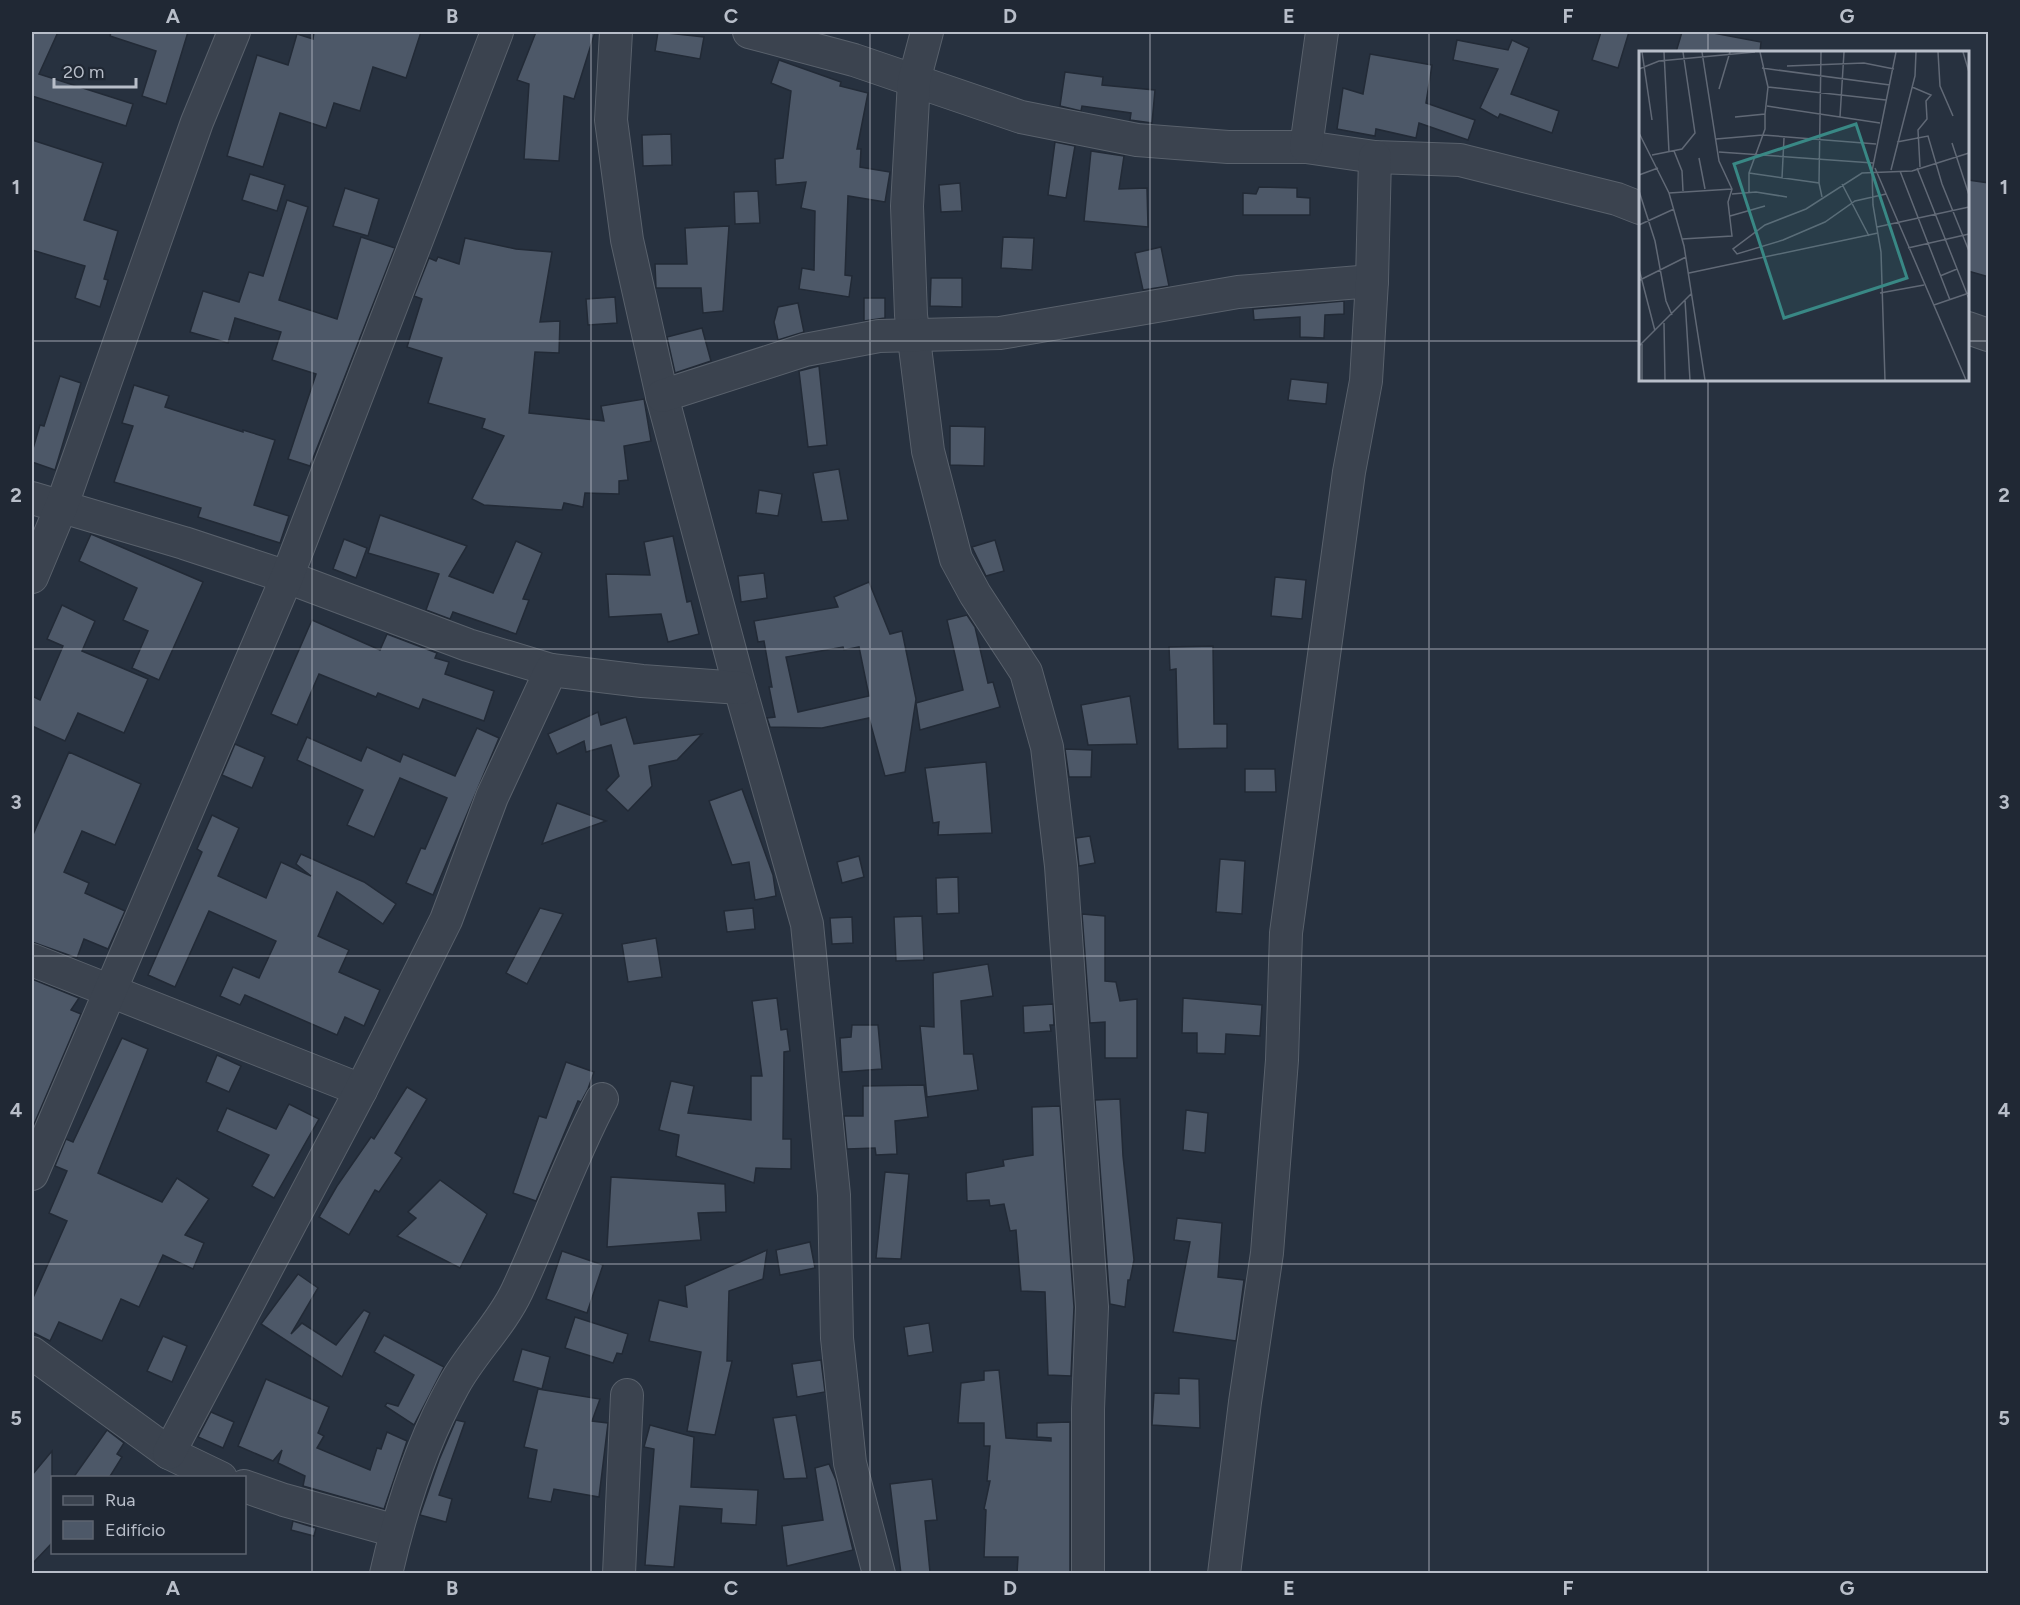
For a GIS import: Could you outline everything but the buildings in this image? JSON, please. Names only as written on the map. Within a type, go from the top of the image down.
[{"type":"street","points":[[32,577],[62,505],[197,122],[234,32]]},
{"type":"street","points":[[32,1174],[287,577],[497,32]]},
{"type":"street","points":[[616,32],[611,120],[627,240],[662,396],[740,688],[807,924],[834,1195],[837,1338],[850,1463],[879,1574]]},
{"type":"street","points":[[749,32],[854,60],[1021,117],[1137,140],[1228,147],[1306,147],[1375,157],[1460,160],[1617,199],[1639,207]]},
{"type":"street","points":[[927,32],[914,81],[907,206],[914,333],[928,451],[956,559],[975,594],[1026,672],[1047,747],[1061,866],[1092,1306],[1088,1409],[1088,1574]]},
{"type":"street","points":[[1306,147],[1322,32]]},
{"type":"street","points":[[1224,1574],[1245,1402],[1268,1253],[1282,1072],[1286,933],[1349,472],[1366,381],[1372,281],[1375,157]]},
{"type":"street","points":[[662,396],[805,350],[879,336],[914,333],[960,336],[1000,333],[1238,292],[1372,281]]},
{"type":"street","points":[[1969,328],[1989,335]]},
{"type":"street","points":[[32,498],[62,505],[287,577],[468,645],[551,670],[642,681],[740,688]]},
{"type":"street","points":[[169,1453],[361,1090],[446,920],[492,797],[551,670]]},
{"type":"street","points":[[32,960],[361,1090]]},
{"type":"street","points":[[386,1574],[396,1531],[422,1451],[454,1384],[516,1293],[582,1137],[602,1099]]},
{"type":"street","points":[[32,1353],[169,1453],[217,1476]]},
{"type":"street","points":[[619,1574],[627,1395]]},
{"type":"street","points":[[246,1487],[284,1500],[396,1531]]}]
